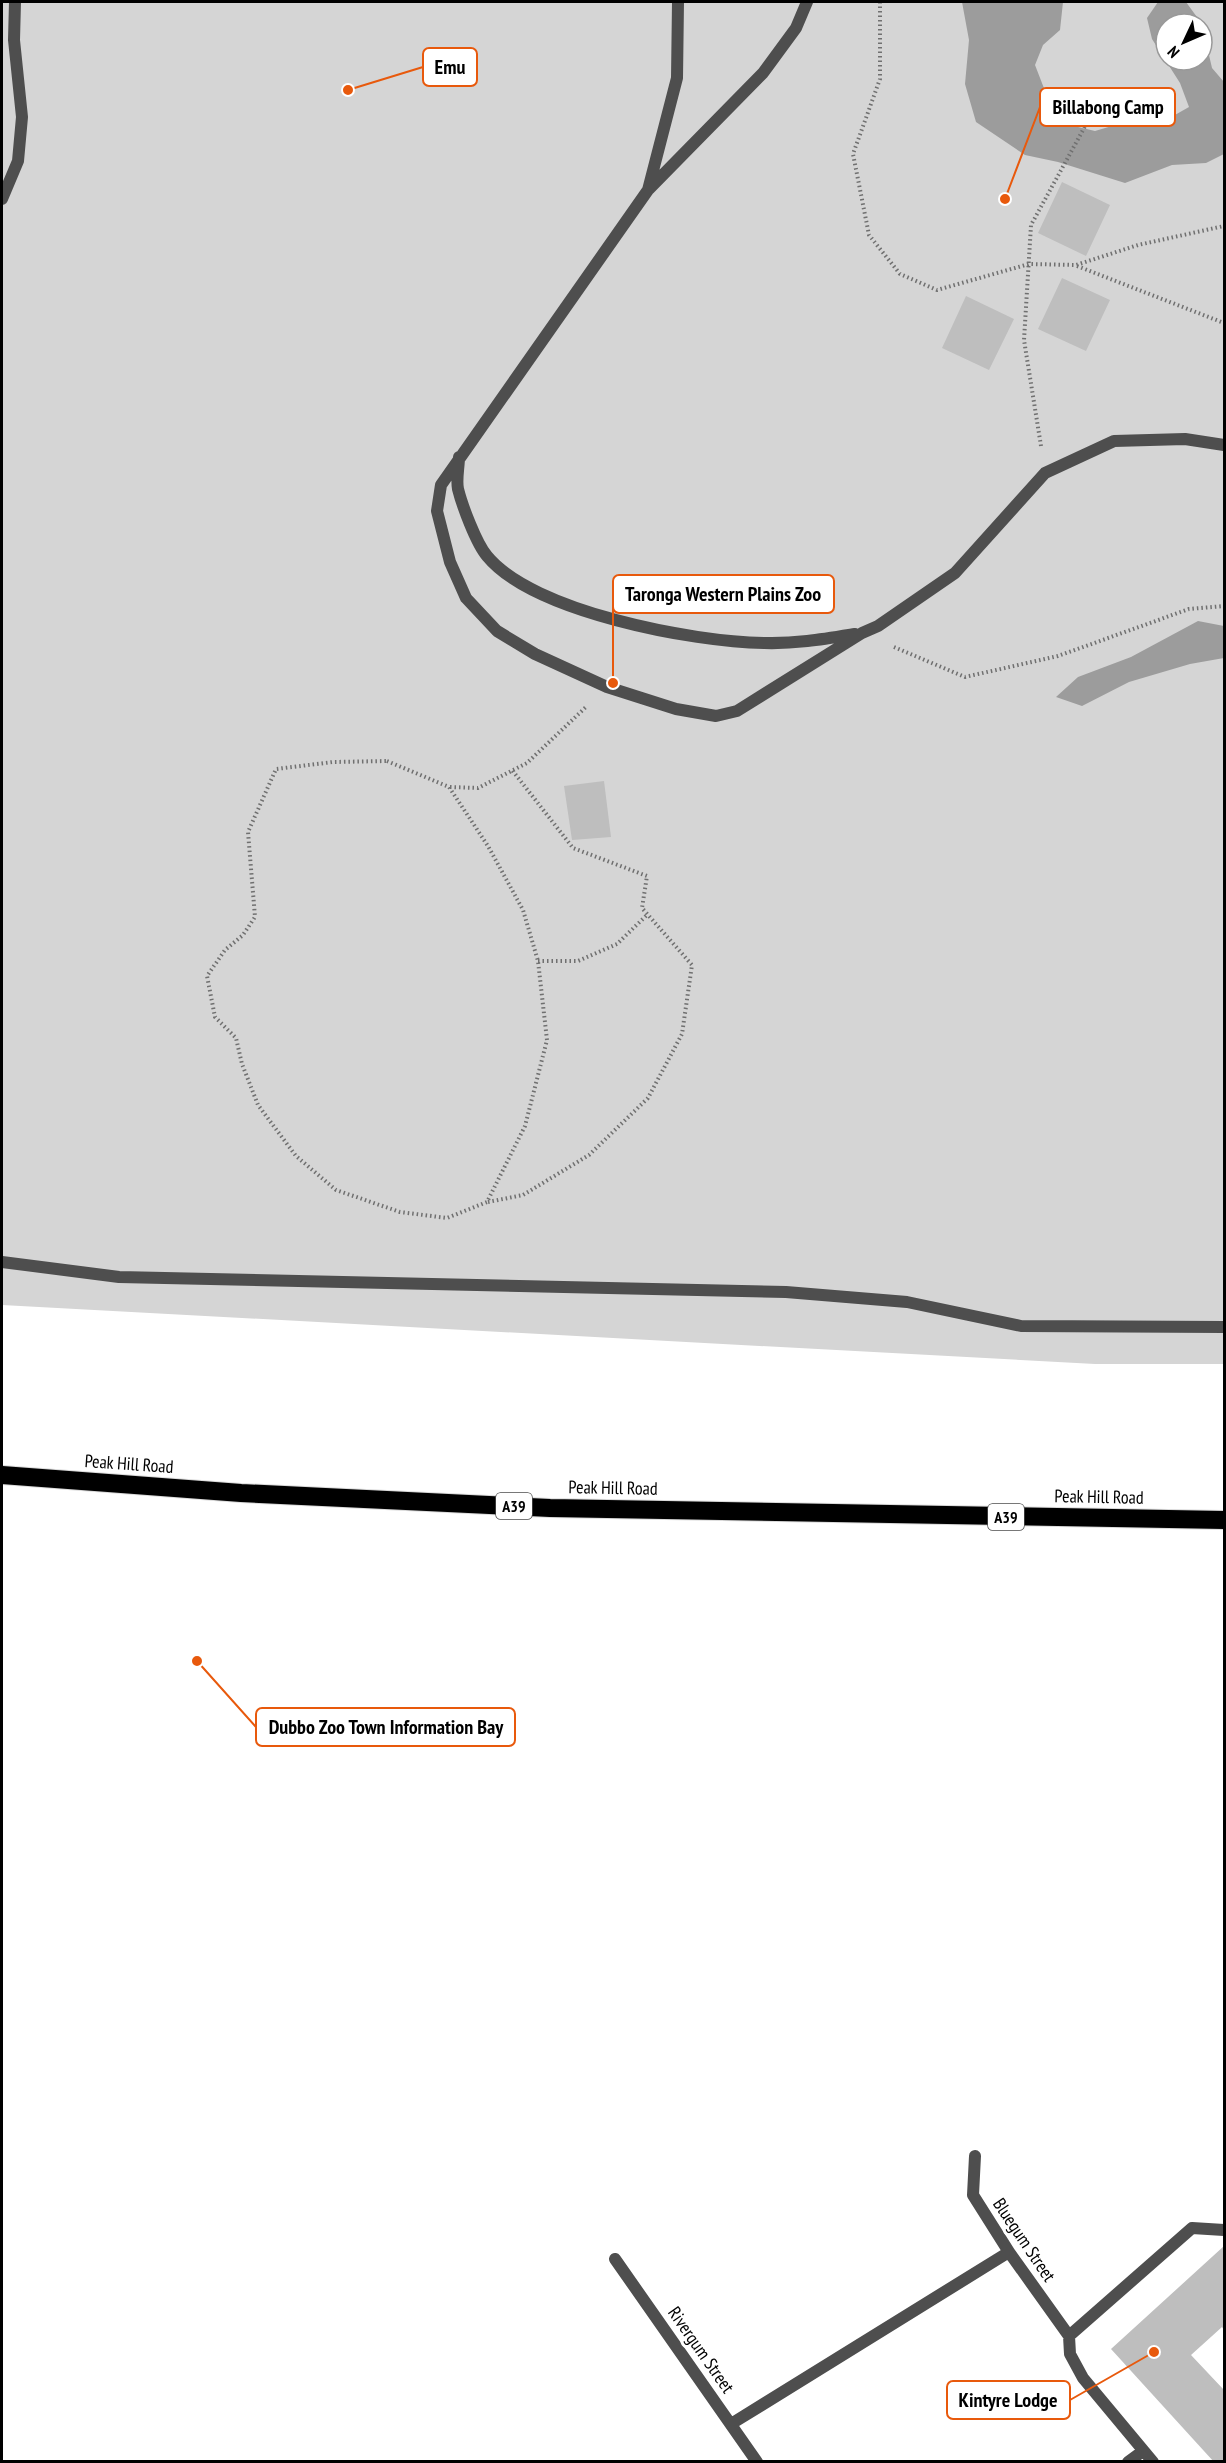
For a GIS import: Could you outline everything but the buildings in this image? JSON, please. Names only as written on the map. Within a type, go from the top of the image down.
[{"type":"highway","name":"Peak Hill Road","points":[[2,1475],[241,1493],[550,1508],[1224,1520]]},
{"type":"lane","points":[[2,199],[18,161],[22,117],[14,40],[15,2]]},
{"type":"lane","points":[[648,190],[677,78],[678,2]]},
{"type":"lane","points":[[807,2],[796,28],[763,73],[648,190],[441,485],[437,511],[450,562],[466,598],[497,631],[535,654],[608,687],[676,709],[716,716],[737,711],[862,633],[878,626],[955,573],[1045,473],[1114,441],[1185,439],[1224,445]]},
{"type":"lane","points":[[459,457],[458,487],[467,516],[487,556],[525,587],[582,610],[645,627],[705,637],[762,643],[803,642],[862,633]]},
{"type":"lane","points":[[2,1262],[119,1277],[786,1292],[907,1302],[1021,1326],[1224,1327]]},
{"type":"lane","name":"Bluegum Street","points":[[975,2156],[973,2195],[1009,2252],[1069,2336]]},
{"type":"lane","points":[[1153,2462],[1083,2378],[1070,2354],[1069,2336],[1192,2228],[1224,2230]]},
{"type":"lane","points":[[731,2424],[1009,2252]]},
{"type":"lane","name":"Rivergum Street","points":[[615,2259],[757,2462]]},
{"type":"lane","points":[[1128,2462],[1143,2451]]},
{"type":"path","points":[[880,2],[880,79],[853,154],[869,235],[900,274],[937,290],[1029,264],[1077,266],[1224,323]]},
{"type":"path","points":[[1045,473],[1024,340],[1031,225],[1106,88]]},
{"type":"path","points":[[1077,266],[1138,245],[1224,226]]},
{"type":"path","points":[[862,633],[965,677],[1058,656],[1189,609],[1224,606]]},
{"type":"path","points":[[512,770],[573,848],[647,876],[642,908],[692,964],[682,1034],[648,1098],[590,1155],[523,1195],[487,1202],[447,1218],[400,1212],[336,1190],[296,1156],[258,1105],[242,1064],[236,1038],[215,1017],[207,976],[225,950],[243,936],[255,917],[248,832],[276,769],[333,762],[387,761],[449,787],[477,788],[512,770],[527,763],[608,687]]},
{"type":"path","points":[[449,787],[488,846],[523,909],[538,961],[547,1040],[525,1126],[487,1202]]},
{"type":"path","points":[[538,961],[578,960],[617,944],[648,914]]},
{"type":"shaded area","points":[[2,2],[1224,2],[1224,1364],[1095,1364],[2,1305]]},
{"type":"shaded area","points":[[962,2],[1063,2],[1060,30],[1043,45],[1035,65],[1057,122],[1095,131],[1122,123],[1159,124],[1189,107],[1173,72],[1214,70],[1224,82],[1224,154],[1206,163],[1172,165],[1125,183],[1058,162],[1025,155],[976,122],[965,84],[969,40]]},
{"type":"shaded area","points":[[1158,2],[1186,2],[1193,12],[1154,12],[1154,42],[1147,18]]},
{"type":"shaded area","points":[[1198,621],[1224,626],[1224,658],[1190,664],[1129,682],[1082,706],[1056,697],[1078,677],[1131,657]]},
{"type":"place","name":"Emu","points":[[348,90]]},
{"type":"place","name":"Billabong Camp","points":[[1005,199]]},
{"type":"place","name":"Taronga Western Plains Zoo","points":[[613,683]]},
{"type":"place","name":"Dubbo Zoo Town Information Bay","points":[[197,1661]]},
{"type":"place","name":"Kintyre Lodge","points":[[1154,2352]]}]
